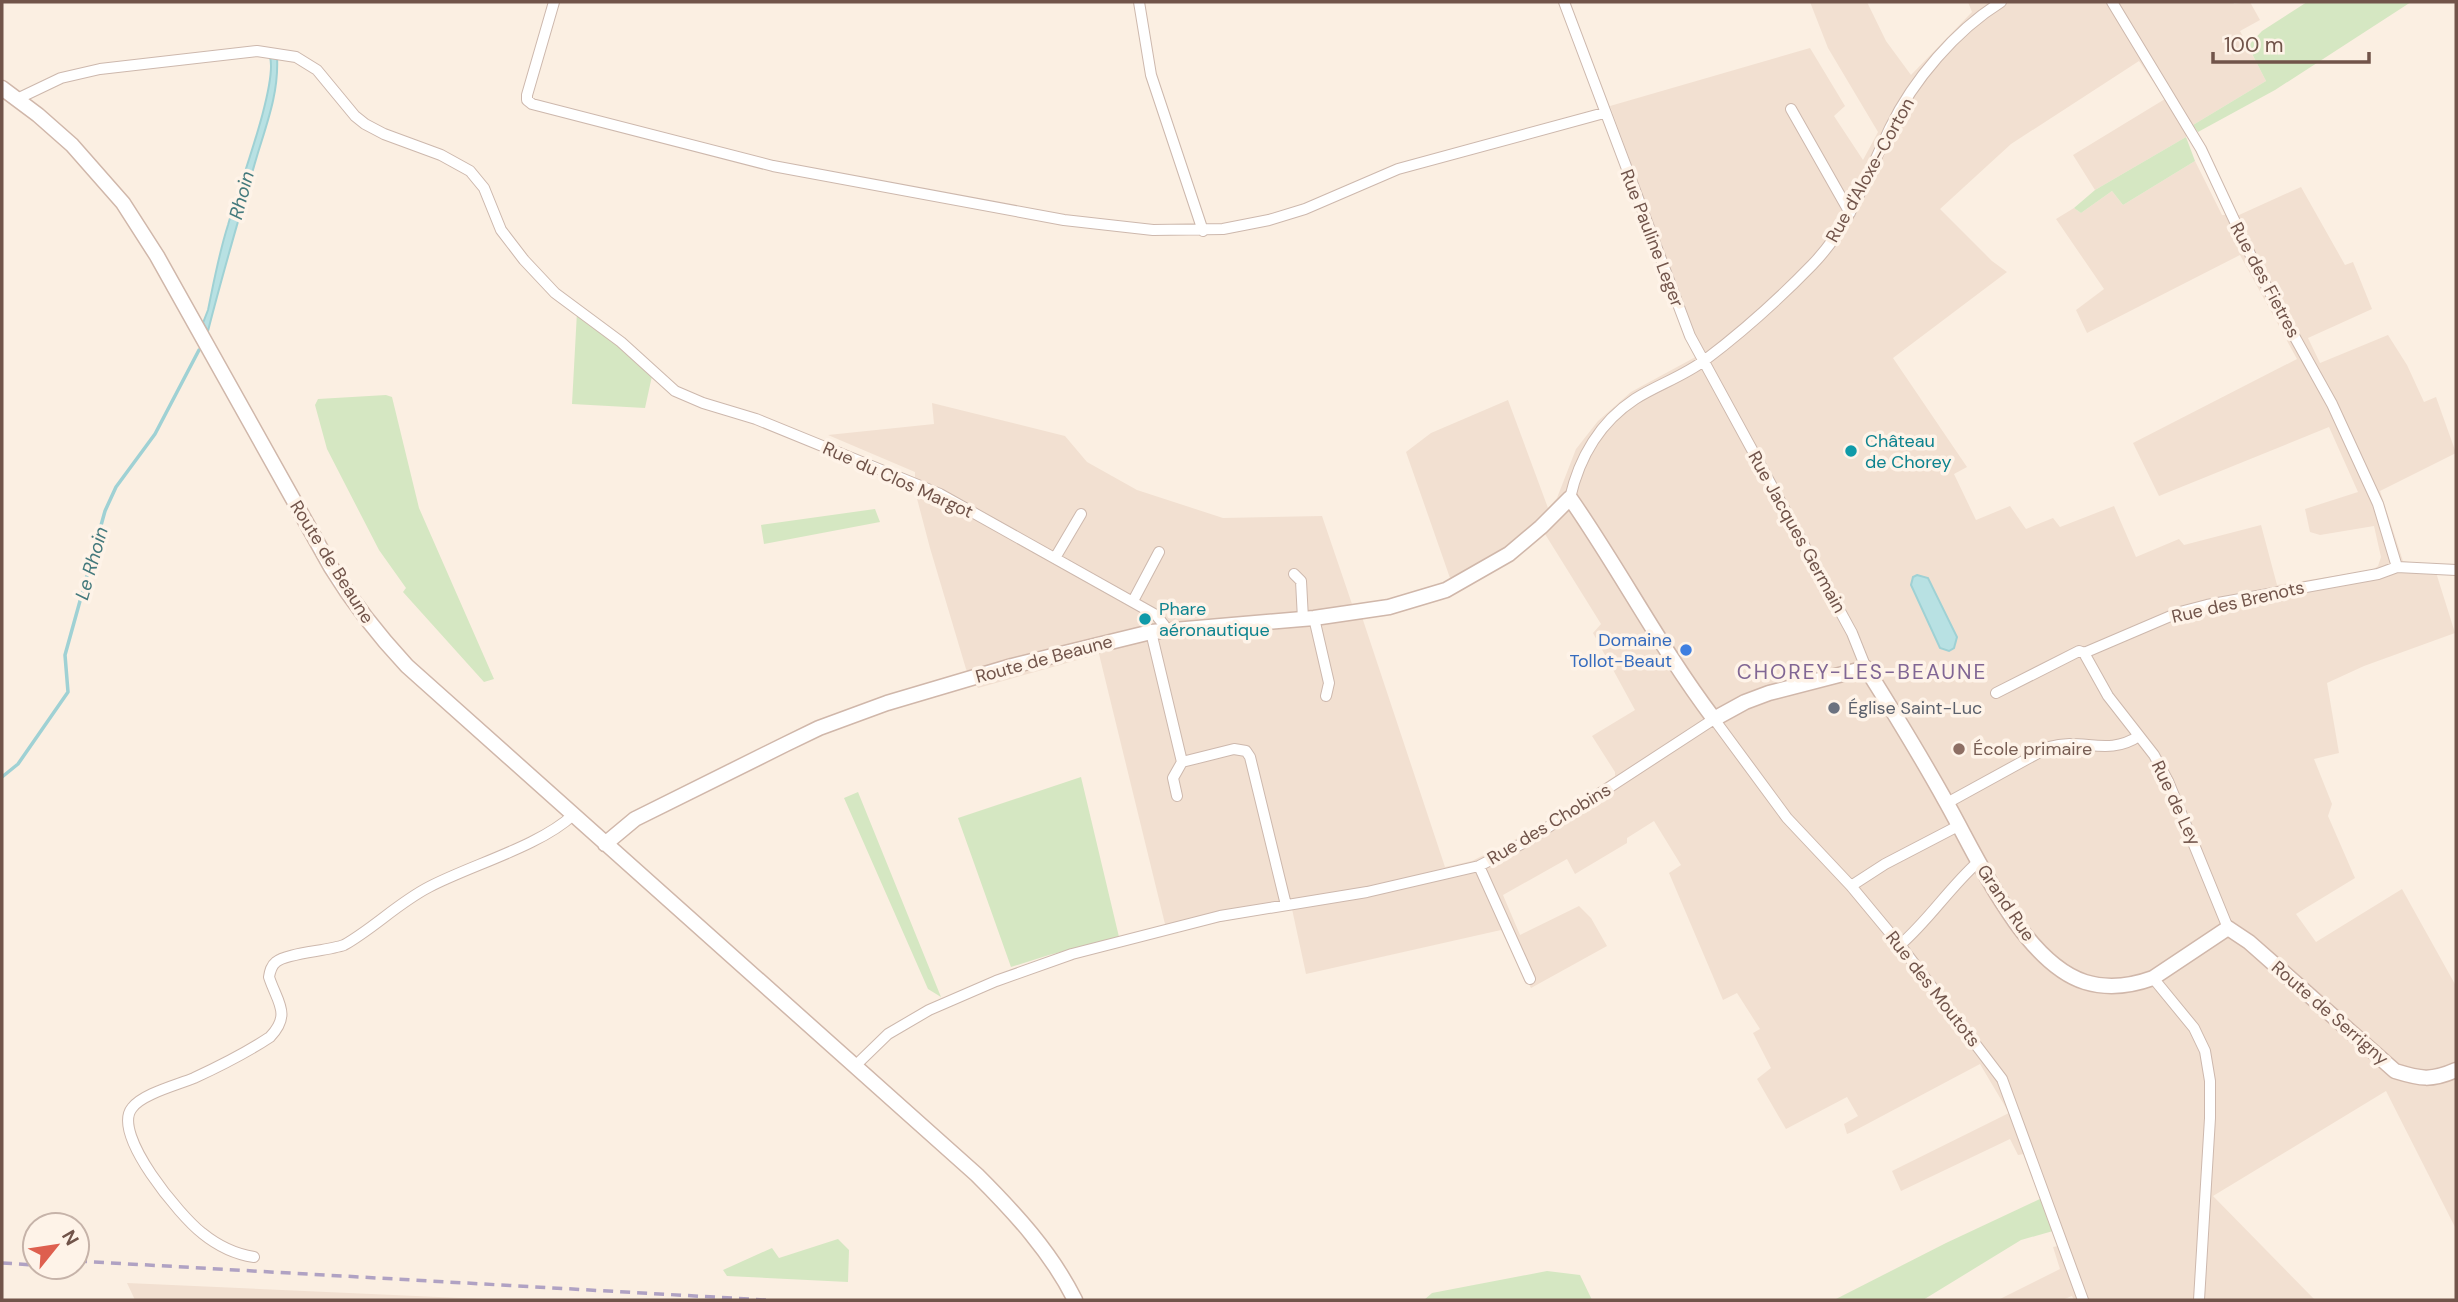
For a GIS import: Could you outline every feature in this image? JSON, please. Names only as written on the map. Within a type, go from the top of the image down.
[{"type":"street","points":[[554,2],[527,95],[527,100],[532,104],[773,166],[1064,220],[1153,230],[1223,229],[1269,220],[1305,209],[1398,170],[1604,113]]},
{"type":"street","points":[[1139,2],[1151,75],[1203,230]]},
{"type":"street","name":"Rue Pauline Leger","points":[[1563,2],[1677,306],[1703,362]]},
{"type":"street","name":"Rue d'Aloxe-Corton","points":[[1570,498],[1577,470],[1610,420],[1634,400],[1703,362],[1799,278],[1825,251],[1850,213],[1891,126],[1933,62],[1961,33],[2001,2]]},
{"type":"street","name":"Rue des Fietres","points":[[2112,2],[2201,149],[2258,271],[2332,404],[2378,504],[2398,567]]},
{"type":"street","name":"Rue du Clos Margot","points":[[17,99],[61,78],[100,69],[257,51],[296,57],[317,70],[355,116],[365,124],[441,155],[470,172],[484,188],[501,230],[524,260],[555,293],[621,342],[675,391],[703,403],[756,419],[940,494],[1156,614],[1164,625],[1158,631]]},
{"type":"street","name":"Route de Beaune","points":[[2,88],[56,130],[87,160],[135,221],[355,605],[407,666],[977,1175],[1019,1218],[1051,1259],[1074,1299]]},
{"type":"street","points":[[1791,109],[1850,213]]},
{"type":"street","name":"Rue Jacques Germain","points":[[1703,362],[1846,622],[1866,667],[1889,704]]},
{"type":"street","points":[[1570,498],[1691,689],[1714,719],[1745,702],[1769,693],[1866,667]]},
{"type":"street","name":"Route de Beaune","points":[[605,844],[635,819],[819,728],[887,703],[1012,666],[1158,631],[1309,618],[1389,607],[1446,590],[1509,554],[1570,498]]},
{"type":"street","points":[[1055,558],[1081,514]]},
{"type":"street","points":[[1133,601],[1159,552]]},
{"type":"street","name":"Rue des Brenots","points":[[1996,693],[2079,651],[2084,653],[2198,607],[2398,567],[2456,570]]},
{"type":"street","points":[[1294,574],[1301,581],[1329,683],[1326,696]]},
{"type":"street","points":[[1158,631],[1182,762],[1173,778],[1177,796]]},
{"type":"street","name":"Rue de Ley","points":[[2084,653],[2109,696],[2154,755],[2168,781],[2228,928]]},
{"type":"street","name":"Grand Rue","points":[[1889,704],[1978,862],[2034,945],[2059,967],[2084,981],[2114,987],[2153,978],[2228,928]]},
{"type":"street","name":"Rue des Chobins","points":[[855,1066],[879,1041],[898,1027],[951,1000],[1072,954],[1220,916],[1367,892],[1479,866],[1527,841],[1714,719]]},
{"type":"street","name":"Rue des Moutots","points":[[1714,719],[1787,818],[1851,886],[1900,945],[2002,1079],[2082,1300]]},
{"type":"street","points":[[1947,803],[2049,747],[2062,743],[2113,747],[2126,744],[2139,736]]},
{"type":"street","points":[[1182,762],[1234,749],[1246,751],[1252,764],[1286,905]]},
{"type":"street","points":[[254,1257],[239,1255],[216,1244],[179,1212],[156,1182],[131,1135],[127,1118],[129,1111],[146,1097],[208,1071],[270,1037],[278,1029],[282,1014],[270,977],[270,971],[276,962],[289,956],[344,945],[414,895],[535,838],[573,815]]},
{"type":"street","points":[[1851,886],[1885,864],[1958,826]]},
{"type":"street","points":[[1900,945],[1914,933],[1961,877],[1978,862]]},
{"type":"street","points":[[1479,866],[1530,979]]},
{"type":"street","name":"Route de Serrigny","points":[[2228,928],[2249,942],[2395,1071],[2421,1079],[2439,1078],[2456,1070]]},
{"type":"street","points":[[2153,978],[2194,1028],[2205,1051],[2210,1081],[2199,1300]]},
{"type":"shaded area","points":[[1810,2],[1867,2],[1886,41],[1911,75],[1972,12],[1968,2],[2250,2],[2260,20],[2240,31],[2266,81],[2193,125],[2186,137],[2095,190],[2073,155],[2165,99],[2139,61],[2011,144],[1940,209],[1992,261],[2007,272],[1893,358],[1967,467],[1954,474],[1976,520],[2010,506],[2026,529],[2053,518],[2060,527],[2114,506],[2136,557],[2179,539],[2184,545],[2261,525],[2277,585],[2372,570],[2378,566],[2381,557],[2374,526],[2320,535],[2310,532],[2305,509],[2358,492],[2329,427],[2159,496],[2133,443],[2297,359],[2240,255],[2087,333],[2076,310],[2104,289],[2056,219],[2074,208],[2081,213],[2112,191],[2123,205],[2195,161],[2222,215],[2239,215],[2301,187],[2345,265],[2353,262],[2372,309],[2308,338],[2320,363],[2388,335],[2407,365],[2424,402],[2436,397],[2456,453],[2380,491],[2403,561],[2434,566],[2455,633],[2364,666],[2327,683],[2339,753],[2314,759],[2332,804],[2328,816],[2355,878],[2296,914],[2316,942],[2402,889],[2456,986],[2456,1229],[2386,1091],[2213,1196],[2315,1300],[2074,1300],[2072,1296],[2062,1300],[1998,1300],[2060,1269],[2053,1247],[2058,1246],[2024,1154],[2018,1155],[2010,1139],[1901,1191],[1892,1171],[2009,1113],[1980,1064],[1847,1134],[1844,1124],[1858,1116],[1847,1097],[1786,1129],[1757,1079],[1771,1068],[1753,1033],[1760,1029],[1737,993],[1723,1000],[1669,873],[1681,865],[1654,821],[1627,838],[1627,843],[1575,874],[1567,859],[1503,895],[1520,935],[1579,906],[1591,918],[1607,946],[1531,988],[1501,930],[1306,974],[1292,909],[1170,934],[1165,924],[1099,654],[978,688],[966,669],[930,548],[915,491],[915,472],[828,435],[934,424],[932,403],[1065,436],[1087,462],[1137,490],[1223,518],[1322,516],[1353,607],[1362,617],[1445,867],[1472,861],[1528,833],[1615,776],[1592,736],[1635,710],[1593,633],[1601,624],[1545,534],[1450,578],[1406,452],[1431,433],[1508,400],[1548,508],[1557,498],[1576,449],[1598,421],[1631,392],[1701,354],[1610,106],[1810,48],[1845,106],[1834,116],[1863,160],[1878,132],[1828,48]]},
{"type":"shaded area","points":[[127,1283],[505,1300],[135,1300]]},
{"type":"green space","points":[[2307,2],[2411,2],[2275,90],[2198,132],[2193,125],[2266,81],[2248,46],[2262,31]]},
{"type":"green space","points":[[2186,137],[2195,161],[2123,205],[2112,191],[2081,213],[2074,208],[2095,190]]},
{"type":"green space","points":[[577,312],[636,358],[652,376],[645,408],[572,404]]},
{"type":"green space","points":[[386,395],[392,397],[419,508],[494,679],[484,682],[403,592],[406,588],[379,550],[327,449],[315,405],[318,399]]},
{"type":"green space","points":[[875,509],[880,522],[764,544],[761,525]]},
{"type":"green space","points":[[1081,777],[1119,937],[1011,967],[958,818]]},
{"type":"green space","points":[[858,792],[941,997],[928,989],[844,798]]},
{"type":"green space","points":[[2042,1198],[2053,1231],[2021,1240],[1923,1300],[1834,1300],[1946,1243]]},
{"type":"green space","points":[[838,1239],[849,1250],[848,1282],[727,1276],[723,1270],[772,1248],[779,1258]]},
{"type":"green space","points":[[1547,1271],[1580,1275],[1592,1300],[1424,1300],[1432,1293]]},
{"type":"water","name":"Rhoin","points":[[270,57],[277,57],[272,107],[208,331],[203,323],[225,236],[263,114],[271,71]]},
{"type":"water","points":[[1917,575],[1928,578],[1957,637],[1954,648],[1949,651],[1940,648],[1911,585],[1913,577]]},
{"type":"waterway","name":"Le Rhoin","points":[[2,777],[18,764],[68,692],[65,655],[105,511],[116,487],[155,434],[199,350]]},
{"type":"railway","points":[[91,1262],[766,1300]]},
{"type":"railway","points":[[2,1263],[21,1264]]},
{"type":"place","name":"Château de Chorey","points":[[1851,451]]},
{"type":"place","name":"Phare aéronautique","points":[[1145,619]]},
{"type":"place","name":"Domaine Tollot-Beaut","points":[[1686,650]]},
{"type":"place","name":"Église Saint-Luc","points":[[1834,708]]},
{"type":"place","name":"École primaire","points":[[1959,749]]},
{"type":"district","name":"CHOREY-LES-BEAUNE","points":[[1862,672]]}]
